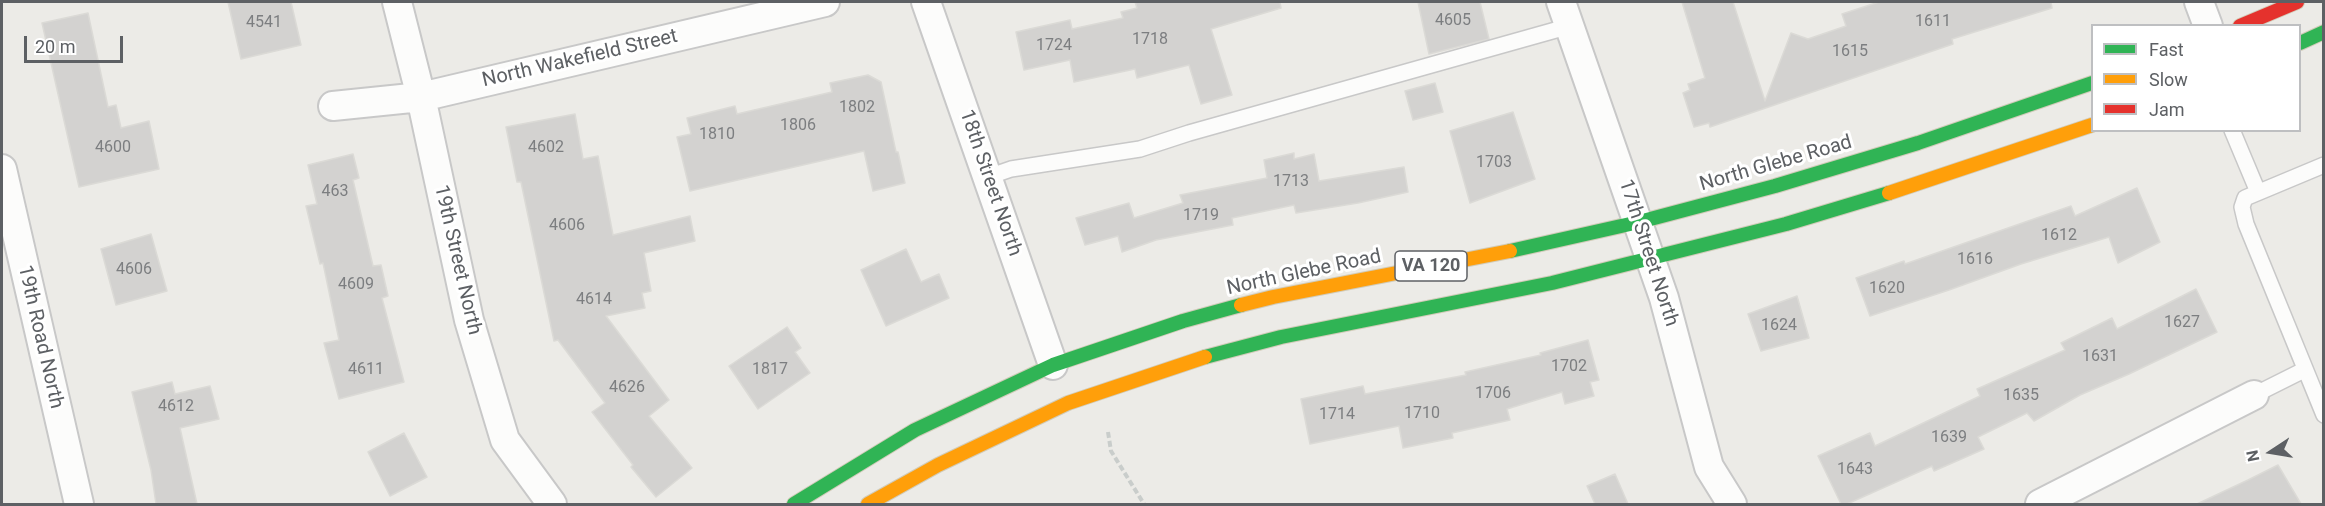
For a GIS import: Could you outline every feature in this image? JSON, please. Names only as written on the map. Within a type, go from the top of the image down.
[{"type":"main road","points":[[2245,24],[2297,2]]},
{"type":"main road","points":[[2301,43],[2324,32]]},
{"type":"main road","name":"North Glebe Road","points":[[794,504],[915,430],[1053,365],[1183,321],[1274,297],[1541,245],[1639,222],[1775,186],[1918,143],[2091,83]]},
{"type":"main road","name":"VA 120","points":[[868,504],[938,465],[1068,403],[1196,360],[1281,337],[1552,283],[1786,224],[1928,181],[2091,125]]},
{"type":"street","name":"19th Street North","points":[[397,2],[421,96],[469,320],[505,440],[552,504]]},
{"type":"street","name":"North Wakefield Street","points":[[333,106],[421,96],[825,2]]},
{"type":"street","name":"18th Street North","points":[[926,2],[1053,365]]},
{"type":"street","points":[[2199,2],[2207,24]]},
{"type":"street","name":"17th Street North","points":[[1565,14],[1664,298],[1709,467],[1732,504]]},
{"type":"street","name":"19th Road North","points":[[2,169],[79,504]]},
{"type":"street","points":[[2040,504],[2254,396]]},
{"type":"lane","points":[[988,177],[1011,169],[1140,149],[1565,14]]},
{"type":"lane","points":[[2233,132],[2258,192]]},
{"type":"lane","points":[[2324,165],[2245,198],[2242,207],[2246,224],[2324,415]]},
{"type":"lane","points":[[2254,396],[2304,370]]},
{"type":"path","points":[[1108,432],[1111,451],[1144,504]]},
{"type":"building","points":[[228,2],[291,2],[301,45],[241,59]]},
{"type":"building","points":[[1135,2],[1280,2],[1281,8],[1211,29],[1232,95],[1201,104],[1189,65],[1137,78],[1135,69],[1074,82],[1070,60],[1024,70],[1016,32],[1070,20],[1072,29],[1123,18],[1121,12],[1137,8]]},
{"type":"building","points":[[1418,2],[1480,2],[1489,39],[1429,54]]},
{"type":"building","points":[[1682,2],[1733,2],[1765,101],[1791,33],[1808,39],[1846,26],[1842,14],[1879,2],[2051,2],[2052,8],[1952,39],[1953,44],[1710,127],[1709,123],[1694,127],[1683,93],[1690,90],[1688,84],[1705,78]]},
{"type":"building","points":[[88,13],[108,107],[116,105],[121,128],[149,121],[159,169],[79,187],[42,23]]},
{"type":"building","points":[[868,75],[881,82],[905,183],[873,191],[864,151],[690,191],[677,137],[691,134],[687,118],[735,106],[737,114],[832,92],[830,83]]},
{"type":"building","points":[[1435,83],[1443,112],[1413,120],[1405,91]]},
{"type":"building","points":[[1513,112],[1535,179],[1470,203],[1450,131]]},
{"type":"building","points":[[575,114],[583,159],[598,156],[613,235],[690,216],[695,241],[644,253],[651,291],[642,293],[645,308],[606,316],[669,400],[649,416],[692,468],[656,497],[631,467],[633,465],[592,412],[605,403],[558,340],[554,341],[521,182],[517,182],[506,127]]},
{"type":"building","points":[[1294,153],[1294,159],[1314,154],[1319,181],[1404,167],[1408,192],[1296,213],[1294,205],[1232,218],[1233,225],[1156,240],[1122,252],[1118,236],[1085,245],[1076,218],[1129,203],[1134,218],[1183,203],[1180,195],[1267,178],[1264,160]]},
{"type":"building","points":[[353,154],[359,178],[353,180],[373,266],[381,265],[388,296],[382,298],[404,382],[339,399],[324,343],[339,340],[323,263],[320,264],[306,206],[317,204],[308,165]]},
{"type":"building","points":[[2137,188],[2160,242],[2118,263],[2109,237],[2021,264],[1870,316],[1856,278],[1904,261],[1905,264],[2071,206],[2075,216]]},
{"type":"building","points":[[151,234],[167,291],[116,305],[101,249]]},
{"type":"building","points":[[906,249],[921,282],[939,274],[949,298],[886,326],[861,270]]},
{"type":"building","points":[[2196,289],[2217,332],[2080,395],[2034,421],[2027,413],[1978,437],[1984,449],[1934,471],[1932,466],[1847,504],[1841,504],[1818,456],[1870,433],[1875,446],[1980,396],[1977,389],[2065,350],[2061,343],[2112,318],[2117,329]]},
{"type":"building","points":[[1797,296],[1809,338],[1761,351],[1748,314]]},
{"type":"building","points":[[787,327],[801,348],[795,352],[810,373],[758,409],[729,366]]},
{"type":"building","points":[[1588,340],[1599,380],[1590,382],[1594,396],[1565,404],[1562,392],[1507,409],[1510,420],[1452,433],[1453,438],[1403,448],[1399,426],[1310,444],[1301,399],[1363,386],[1365,394],[1466,375],[1465,372],[1541,355],[1540,353]]},
{"type":"building","points":[[172,382],[175,394],[210,386],[219,419],[180,428],[197,504],[156,504],[151,470],[132,392]]},
{"type":"building","points":[[404,433],[427,477],[390,496],[368,452]]},
{"type":"building","points":[[2278,465],[2301,504],[2197,504],[2248,480]]},
{"type":"building","points":[[1615,474],[1628,504],[1595,504],[1587,486]]},
{"type":"traffic: fast","points":[[2301,43],[2324,32]]},
{"type":"traffic: fast","points":[[1510,251],[1639,222],[1775,186],[1918,143],[2091,83]]},
{"type":"traffic: fast","points":[[1205,357],[1281,337],[1552,283],[1786,224],[1889,193]]},
{"type":"traffic: fast","points":[[794,504],[915,430],[1053,365],[1183,321],[1241,305]]},
{"type":"traffic: slow","points":[[1889,193],[2091,125]]},
{"type":"traffic: slow","points":[[1241,305],[1510,251]]},
{"type":"traffic: slow","points":[[868,504],[938,465],[1068,403],[1205,357]]},
{"type":"traffic: jam","points":[[2245,24],[2297,2]]}]
